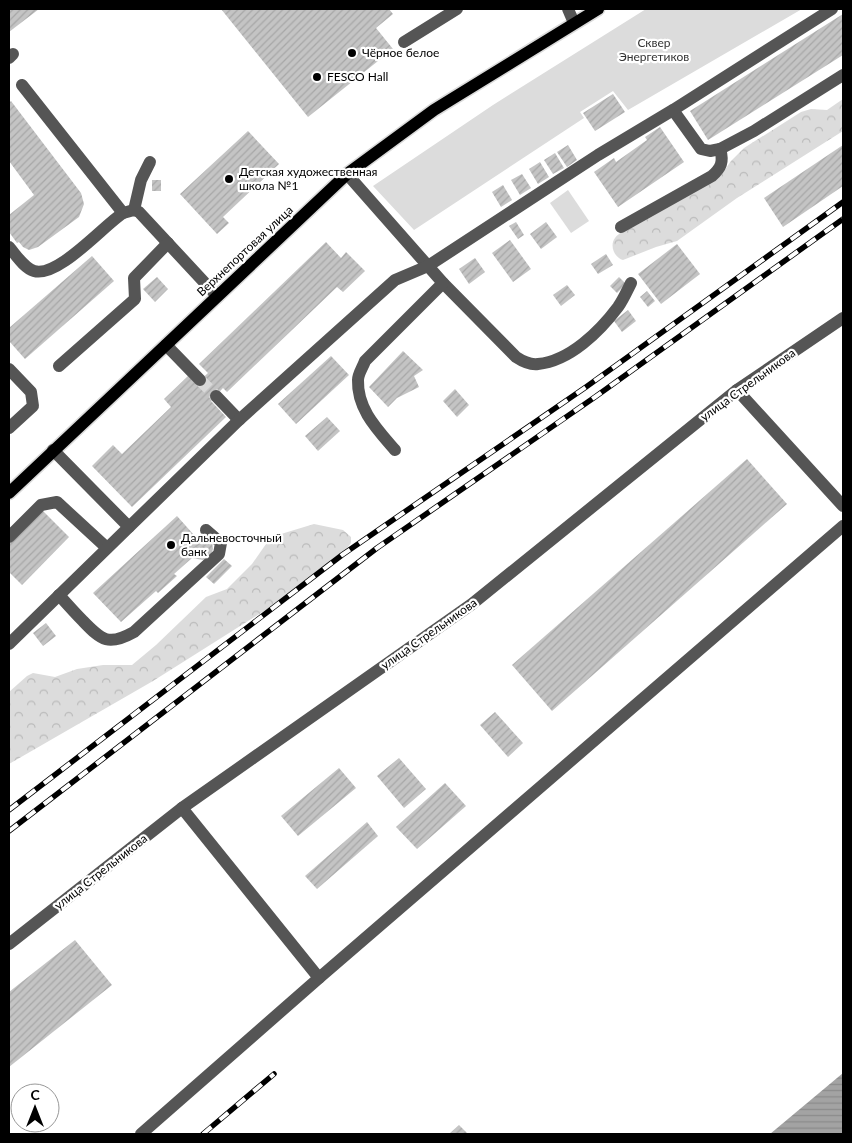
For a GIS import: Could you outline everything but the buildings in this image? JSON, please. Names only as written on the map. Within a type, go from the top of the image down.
[{"type":"main road","name":"Верхнепортовая улица","points":[[9,493],[347,174],[434,110],[598,9]]},
{"type":"street","points":[[404,42],[457,9]]},
{"type":"street","points":[[568,9],[574,23]]},
{"type":"street","points":[[9,644],[239,420],[395,280],[428,266],[598,155],[673,110],[832,9]]},
{"type":"street","points":[[673,110],[701,149],[710,151],[720,149],[754,131],[843,75]]},
{"type":"street","points":[[22,85],[129,211]]},
{"type":"street","points":[[621,227],[712,176],[723,161],[720,149]]},
{"type":"street","points":[[129,211],[150,162]]},
{"type":"street","points":[[347,174],[443,283],[516,357],[524,362],[536,364],[555,360],[570,352],[596,332],[619,306],[631,283]]},
{"type":"street","points":[[9,247],[32,271],[47,271],[58,266],[114,219],[129,211],[139,212],[217,296]]},
{"type":"street","points":[[59,366],[134,299],[134,278],[168,243]]},
{"type":"street","points":[[395,450],[368,418],[362,403],[358,378],[365,362],[443,283]]},
{"type":"street","name":"улица Стрельникова","points":[[9,944],[182,808],[472,604],[737,390],[843,318]]},
{"type":"street","points":[[166,344],[200,380]]},
{"type":"street","points":[[9,369],[31,392],[33,406],[9,428]]},
{"type":"street","points":[[737,390],[843,506]]},
{"type":"street","points":[[216,396],[239,420]]},
{"type":"street","points":[[53,450],[129,527]]},
{"type":"street","points":[[9,537],[41,505],[57,502],[107,548]]},
{"type":"street","points":[[141,1134],[843,526]]},
{"type":"street","points":[[59,595],[98,637],[108,640],[121,639],[134,632],[219,554],[221,543],[206,530]]},
{"type":"street","points":[[182,808],[319,978]]},
{"type":"green space","name":"Сквер Энергетиков","points":[[646,9],[802,9],[628,110],[613,91],[580,112],[584,118],[414,230],[373,186],[493,105]]},
{"type":"green space","points":[[843,99],[843,131],[737,198],[677,241],[623,260],[615,254],[613,241],[618,235],[722,174],[731,161],[744,148],[801,112],[811,109],[827,110]]},
{"type":"green space","points":[[568,190],[589,221],[571,233],[550,203]]},
{"type":"green space","points":[[314,524],[343,530],[351,537],[351,543],[341,556],[319,574],[153,681],[9,764],[9,692],[27,676],[33,673],[55,677],[77,669],[103,665],[132,665],[156,645],[206,597],[227,589],[252,564],[266,544],[281,534]]},
{"type":"shaded area","points":[[843,1073],[843,1134],[770,1134]]},
{"type":"tunnel","points":[[200,380],[216,396]]},
{"type":"railway","points":[[9,810],[342,555],[586,387],[843,202]]},
{"type":"railway","points":[[9,831],[377,548],[595,397],[843,219]]},
{"type":"railway","points":[[203,1134],[274,1074]]},
{"type":"place","name":"Чёрное белое","points":[[352,53]]},
{"type":"place","name":"FESCO Hall","points":[[317,77]]},
{"type":"place","name":"Детская художественная школа №1","points":[[229,179]]},
{"type":"place","name":"Дальневосточный банк","points":[[171,545]]}]
